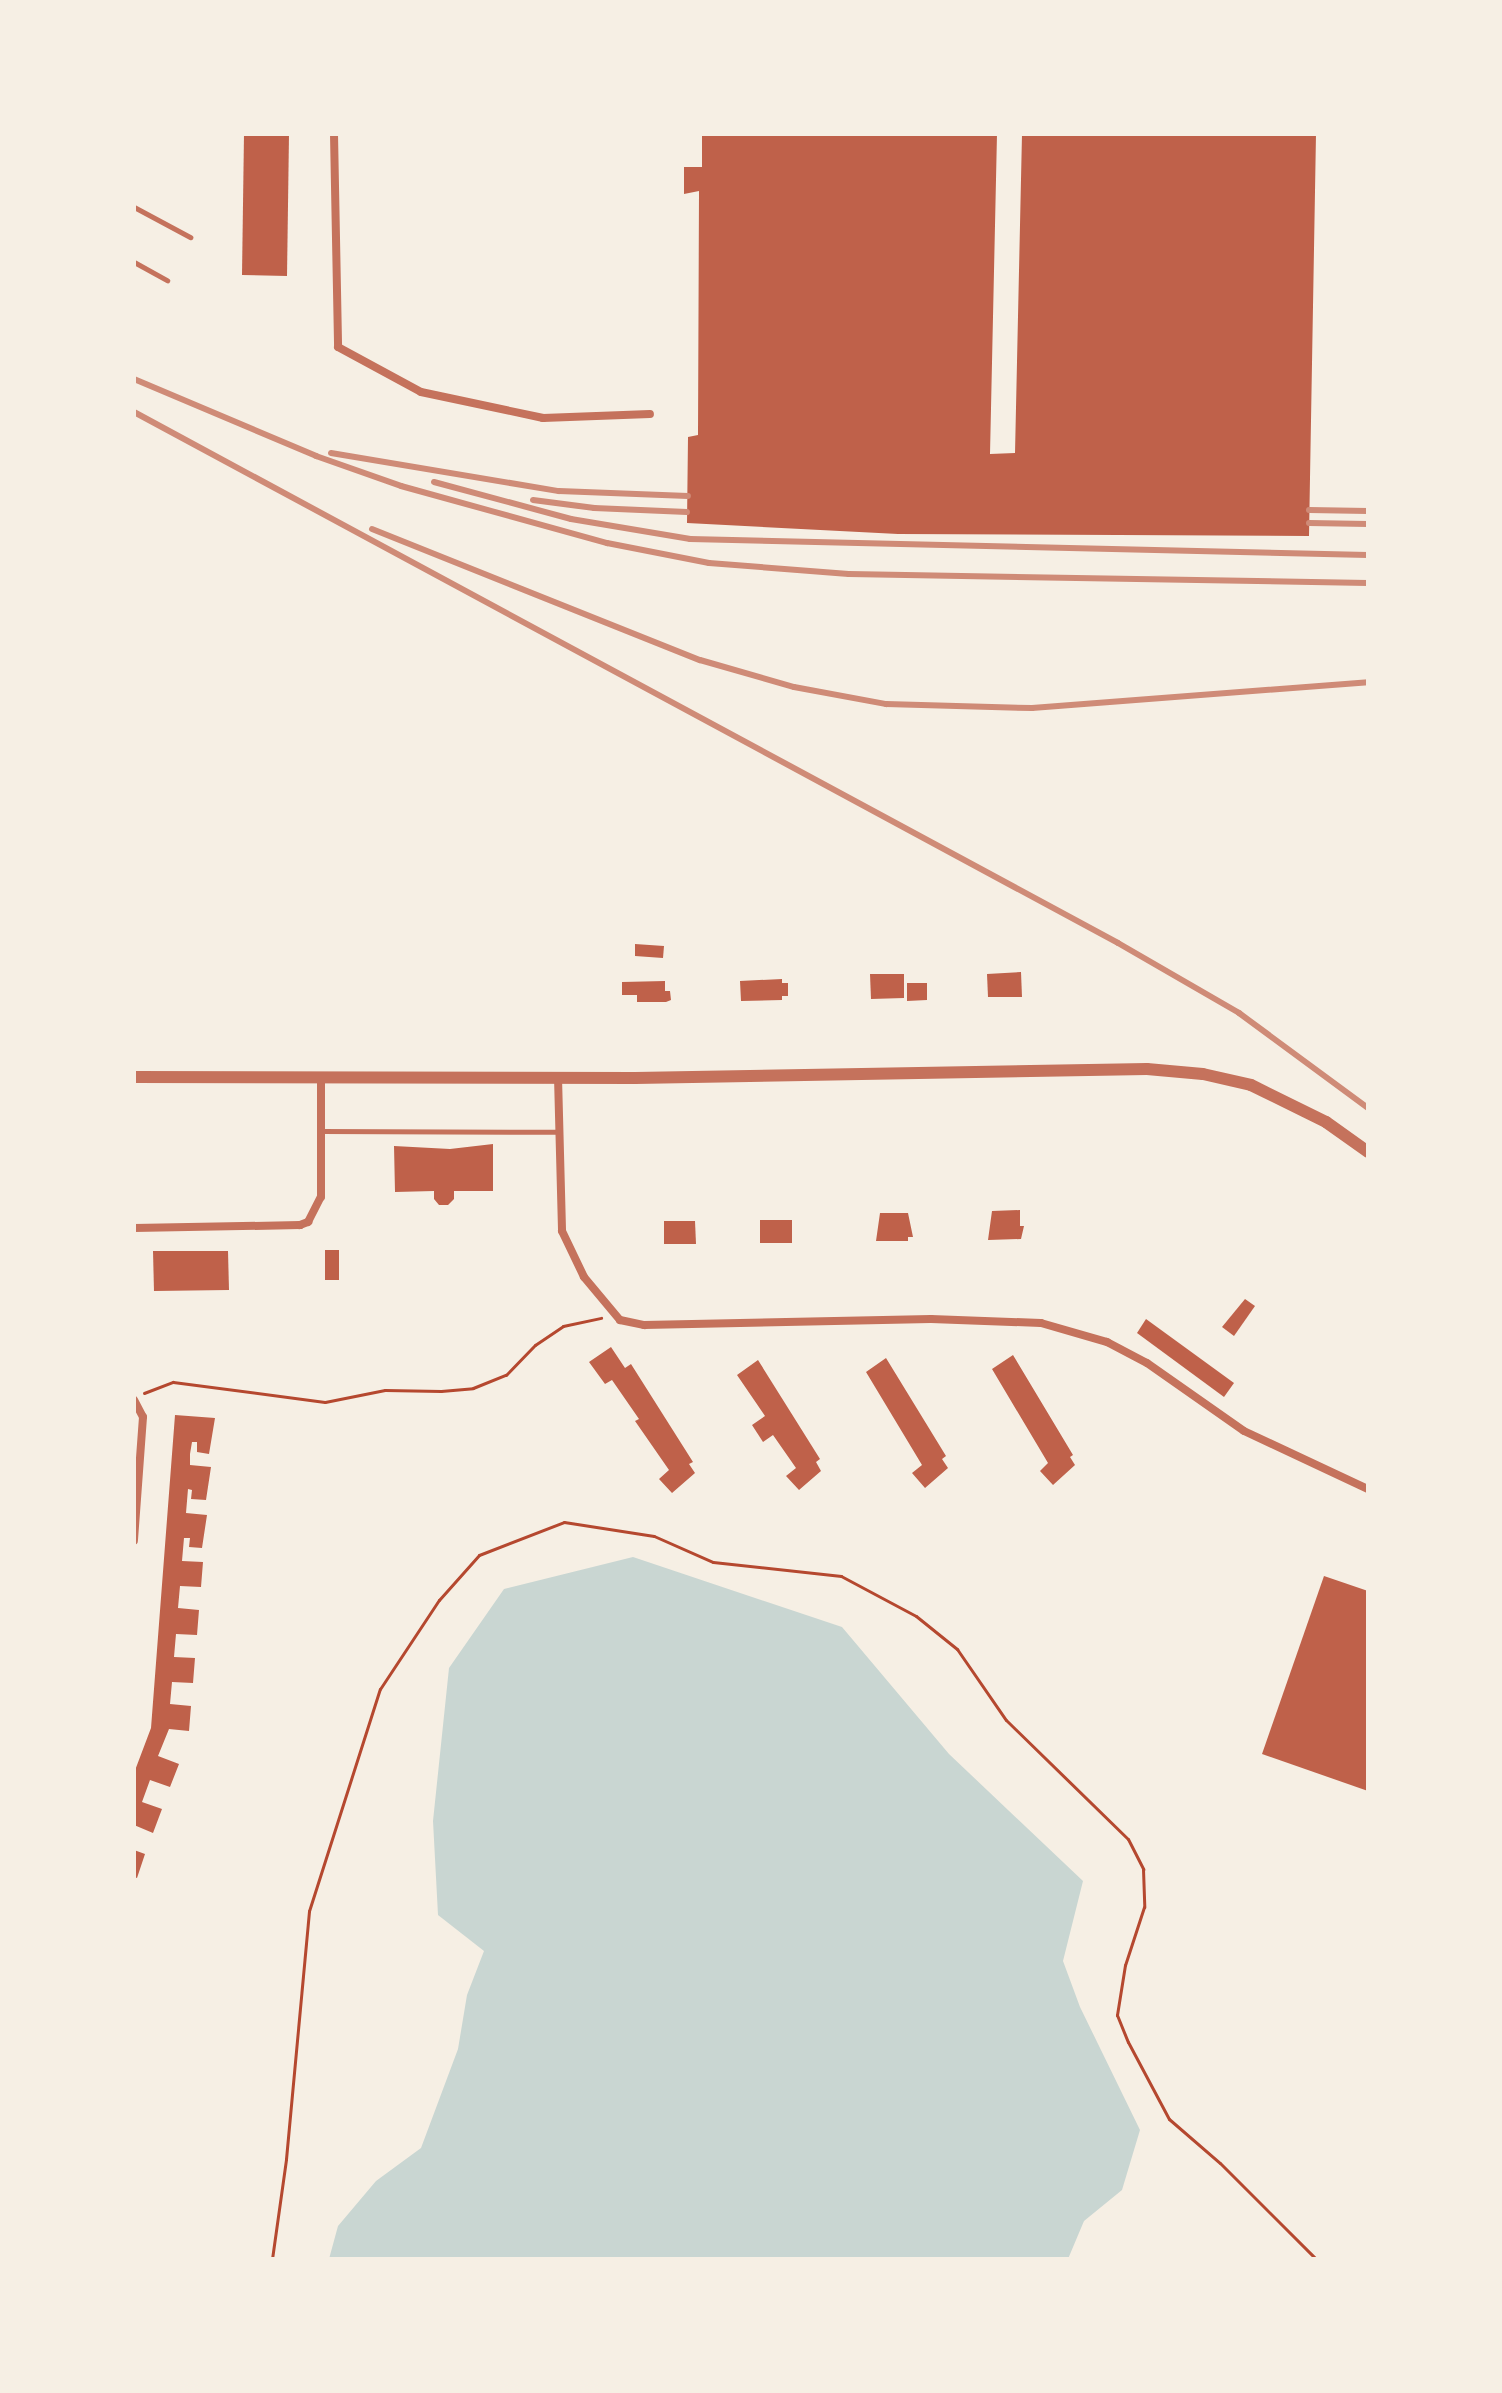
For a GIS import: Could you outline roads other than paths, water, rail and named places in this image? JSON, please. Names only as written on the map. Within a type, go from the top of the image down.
[{"type":"street","points":[[334,134],[338,347],[421,392],[543,418],[650,414]]},
{"type":"street","points":[[134,1077],[321,1080],[1147,1069],[1203,1074],[1251,1085],[1295,1105],[1368,1152]]},
{"type":"street","points":[[558,1077],[557,1132],[562,1231],[584,1277],[611,1314],[627,1323],[931,1319],[1041,1323],[1107,1342],[1147,1363],[1244,1431],[1368,1489]]},
{"type":"street","points":[[134,1228],[300,1225],[308,1222],[321,1197],[321,1080]]},
{"type":"street","points":[[134,1400],[143,1417],[134,1541]]},
{"type":"lane","points":[[134,207],[190,237]]},
{"type":"lane","points":[[134,262],[167,280]]},
{"type":"lane","points":[[322,1131],[557,1132]]},
{"type":"railway","points":[[134,379],[316,456],[401,486],[607,543],[709,563],[849,574],[1368,583]]},
{"type":"railway","points":[[134,412],[1118,943],[1239,1013],[1368,1108]]},
{"type":"railway","points":[[331,453],[559,491],[688,496]]},
{"type":"railway","points":[[434,482],[571,519],[690,539],[1368,555]]},
{"type":"railway","points":[[533,500],[594,508],[687,512]]},
{"type":"railway","points":[[1309,510],[1368,511]]},
{"type":"railway","points":[[1309,523],[1368,524]]},
{"type":"railway","points":[[372,529],[700,660],[794,687],[886,704],[1032,708],[1368,682]]}]
